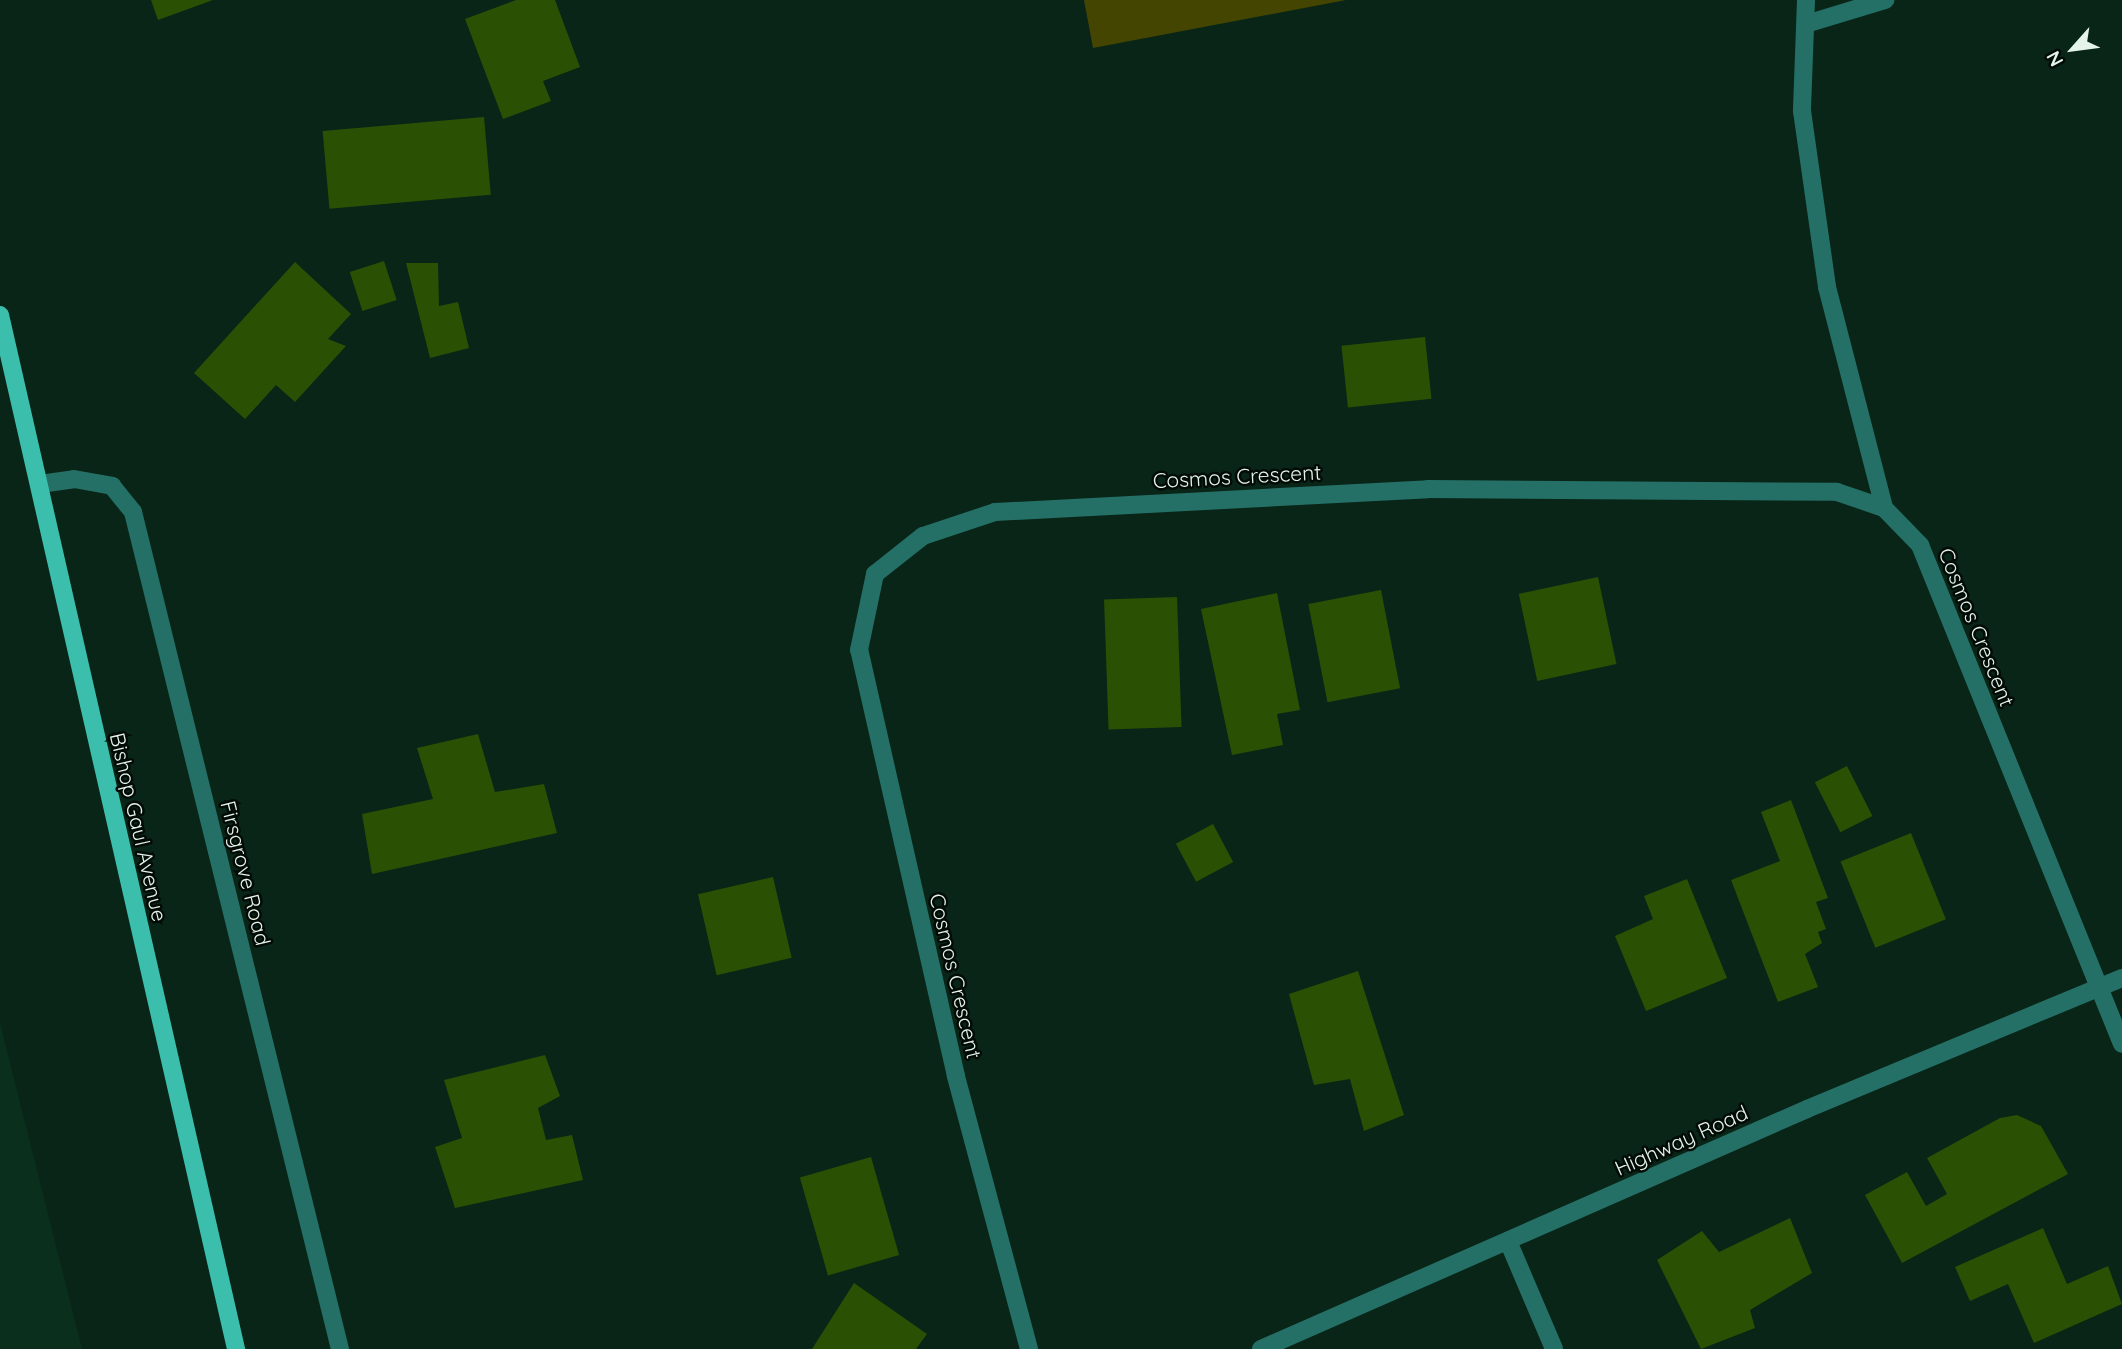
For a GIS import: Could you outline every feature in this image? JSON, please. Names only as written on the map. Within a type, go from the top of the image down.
[{"type":"main road","name":"Bishop Gaul Avenue","points":[[0,315],[236,1349]]},
{"type":"street","points":[[1806,0],[1802,111],[1827,287],[1884,508]]},
{"type":"street","points":[[1806,24],[1885,0]]},
{"type":"street","name":"Firsgrove Road","points":[[40,484],[74,479],[111,486],[133,512],[340,1349]]},
{"type":"street","name":"Cosmos Crescent","points":[[1029,1349],[956,1076],[859,650],[875,573],[923,536],[995,512],[1428,489],[1837,492],[1884,508],[1920,545],[2122,1044]]},
{"type":"street","name":"Highway Road","points":[[1261,1349],[2122,978]]},
{"type":"street","points":[[1508,1241],[1554,1349]]},
{"type":"shaded area","points":[[1084,0],[1346,0],[1093,48]]},
{"type":"shaded area","points":[[0,1023],[82,1349],[0,1349]]},
{"type":"building","points":[[151,0],[213,0],[158,20]]},
{"type":"building","points":[[516,0],[555,0],[580,67],[543,81],[551,101],[503,119],[465,19]]},
{"type":"building","points":[[484,117],[491,195],[329,209],[323,131]]},
{"type":"building","points":[[384,261],[397,300],[362,311],[350,272]]},
{"type":"building","points":[[295,262],[351,314],[328,339],[346,346],[295,402],[276,385],[245,419],[194,373]]},
{"type":"building","points":[[406,263],[438,263],[439,306],[458,302],[469,348],[430,358]]},
{"type":"building","points":[[1425,337],[1431,399],[1348,407],[1341,346]]},
{"type":"building","points":[[1598,577],[1617,664],[1537,681],[1519,594]]},
{"type":"building","points":[[1381,590],[1400,688],[1327,702],[1308,604]]},
{"type":"building","points":[[1277,593],[1300,710],[1277,714],[1283,745],[1232,755],[1201,609]]},
{"type":"building","points":[[1177,597],[1182,727],[1109,729],[1104,600]]},
{"type":"building","points":[[478,734],[495,792],[544,784],[557,833],[372,874],[362,814],[433,799],[417,748]]},
{"type":"building","points":[[1847,766],[1872,816],[1840,832],[1815,782]]},
{"type":"building","points":[[1791,800],[1828,898],[1816,902],[1826,929],[1818,932],[1822,943],[1805,954],[1818,987],[1778,1002],[1731,880],[1780,861],[1761,812]]},
{"type":"building","points":[[1213,824],[1233,862],[1196,882],[1176,844]]},
{"type":"building","points":[[1911,833],[1946,919],[1875,948],[1841,861]]},
{"type":"building","points":[[773,877],[792,958],[717,975],[698,894]]},
{"type":"building","points":[[1687,879],[1727,978],[1646,1011],[1615,936],[1653,919],[1644,896]]},
{"type":"building","points":[[1358,971],[1404,1115],[1364,1131],[1350,1079],[1314,1085],[1289,994]]},
{"type":"building","points":[[545,1055],[560,1096],[538,1108],[546,1140],[572,1135],[583,1180],[455,1208],[435,1147],[462,1138],[444,1080]]},
{"type":"building","points":[[2017,1115],[2041,1126],[2068,1174],[1902,1263],[1865,1195],[1907,1172],[1926,1206],[1947,1194],[1927,1158],[2000,1118]]},
{"type":"building","points":[[871,1157],[899,1255],[828,1275],[800,1177]]},
{"type":"building","points":[[1790,1218],[1812,1273],[1750,1310],[1755,1328],[1701,1349],[1657,1260],[1702,1231],[1719,1252]]},
{"type":"building","points":[[2043,1228],[2067,1284],[2108,1266],[2122,1304],[2034,1343],[2008,1284],[1970,1301],[1955,1267]]},
{"type":"building","points":[[854,1283],[927,1334],[916,1349],[812,1349]]}]
